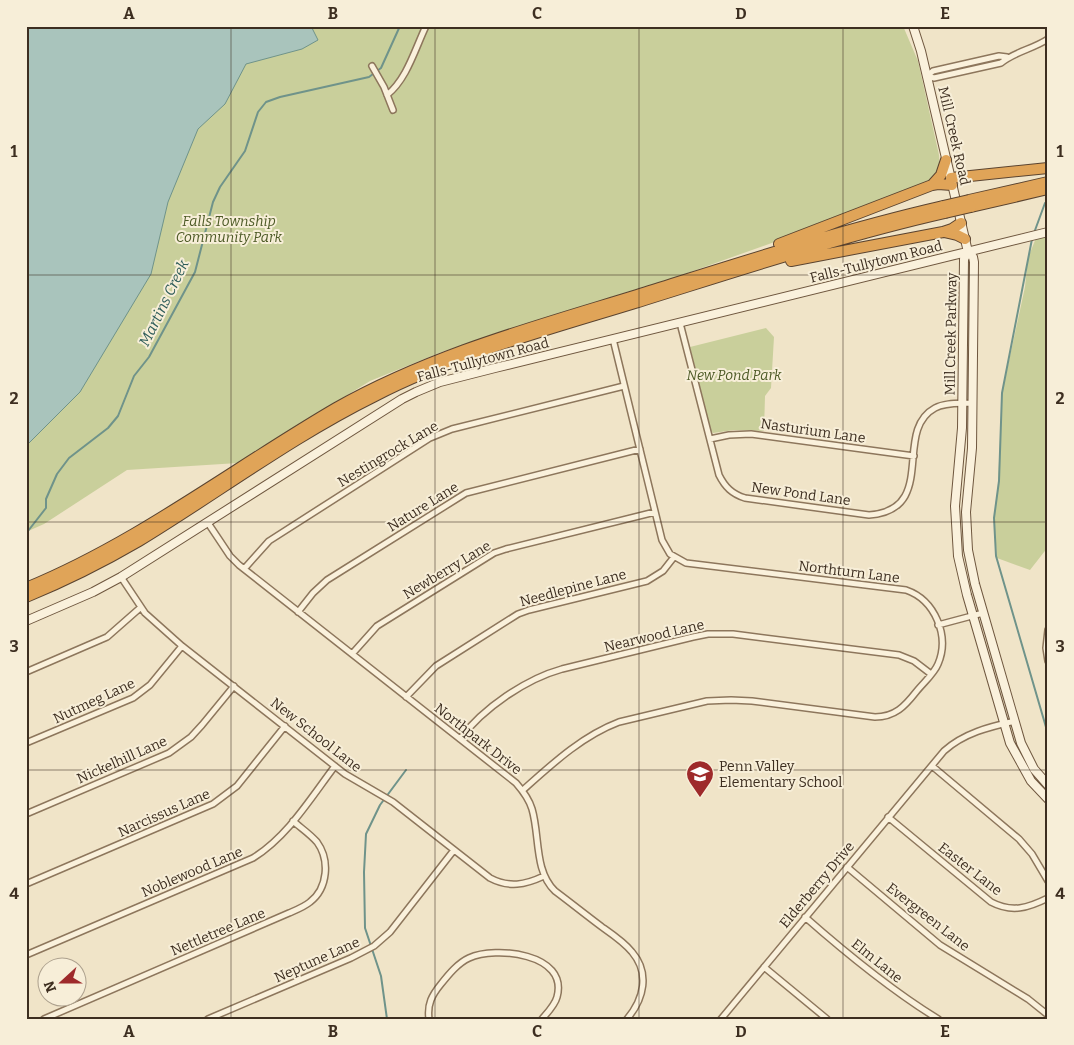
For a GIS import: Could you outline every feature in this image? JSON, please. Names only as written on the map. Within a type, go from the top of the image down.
[{"type":"highway","points":[[932,185],[941,175],[946,160]]},
{"type":"highway","points":[[694,277],[932,185],[1048,168]]},
{"type":"highway","points":[[26,596],[78,574],[121,551],[322,425],[395,386],[451,362],[490,348],[856,235],[1048,182]]},
{"type":"highway","points":[[970,204],[1048,190]]},
{"type":"highway","points":[[26,588],[74,567],[117,544],[318,418],[392,379],[436,360],[828,235],[879,221],[944,210]]},
{"type":"highway","points":[[737,272],[944,232],[955,228],[961,223]]},
{"type":"highway","points":[[944,232],[965,239]]},
{"type":"main road","name":"Mill Creek Road","points":[[913,26],[927,76],[968,252]]},
{"type":"main road","name":"Falls-Tullytown Road","points":[[26,621],[93,592],[122,577],[416,392],[440,382],[1048,232]]},
{"type":"main road","name":"Mill Creek Parkway","points":[[1048,785],[1029,760],[1021,743],[971,568],[966,529],[966,500],[972,448],[974,262],[973,257],[968,252],[964,259],[962,404],[955,506],[955,531],[961,573],[1010,743],[1023,769],[1034,785],[1048,799]]},
{"type":"street","points":[[387,95],[402,80],[426,26]]},
{"type":"street","points":[[927,76],[936,70],[999,56],[1008,57],[1028,50],[1048,39]]},
{"type":"street","points":[[372,66],[393,110]]},
{"type":"street","name":"New Pond Lane","points":[[680,324],[722,482],[738,496],[869,515],[889,510],[905,496],[910,485],[917,432],[925,417],[943,405],[973,403]]},
{"type":"street","points":[[613,339],[662,542],[674,557]]},
{"type":"street","name":"Nestingrock Lane","points":[[244,569],[269,541],[430,438],[452,429],[624,386]]},
{"type":"street","name":"Nasturium Lane","points":[[710,439],[729,435],[751,434],[914,456]]},
{"type":"street","name":"Nature Lane","points":[[298,612],[313,593],[328,580],[466,493],[640,449]]},
{"type":"street","name":"Newberry Lane","points":[[352,654],[371,631],[378,626],[494,554],[506,549],[655,512]]},
{"type":"street","name":"Northpark Drive","points":[[208,523],[234,560],[244,569],[516,783],[532,807],[544,876]]},
{"type":"street","name":"Northturn Lane","points":[[522,790],[590,736],[619,722],[698,703],[719,700],[752,701],[881,717],[894,714],[904,706],[938,664],[942,647],[935,615],[925,600],[914,593],[906,590],[686,563],[674,557]]},
{"type":"street","name":"Needlepine Lane","points":[[406,697],[436,666],[508,620],[529,610],[647,581],[663,571],[674,557]]},
{"type":"street","name":"New School Lane","points":[[122,577],[140,608],[182,646],[335,766],[393,802],[490,878],[504,884],[520,884],[544,876]]},
{"type":"street","points":[[26,672],[107,637],[140,608]]},
{"type":"street","points":[[938,625],[983,612]]},
{"type":"street","points":[[1048,630],[1046,648],[1048,661]]},
{"type":"street","name":"Nearwood Lane","points":[[460,739],[479,717],[490,708],[544,675],[708,634],[734,634],[898,655],[914,661],[931,674]]},
{"type":"street","name":"Nutmeg Lane","points":[[26,743],[133,698],[150,686],[182,646]]},
{"type":"street","name":"Nickelhill Lane","points":[[26,814],[169,753],[191,737],[234,686]]},
{"type":"street","name":"Elderberry Drive","points":[[721,1019],[944,751],[960,739],[975,732],[1015,720]]},
{"type":"street","name":"Narcissus Lane","points":[[26,884],[213,804],[237,786],[285,726]]},
{"type":"street","name":"Noblewood Lane","points":[[26,955],[242,863],[272,844],[293,821],[335,766]]},
{"type":"street","points":[[932,766],[1019,839],[1032,854],[1048,881]]},
{"type":"street","name":"Easter Lane","points":[[888,818],[991,902],[1005,908],[1020,909],[1048,898]]},
{"type":"street","name":"Nettletree Lane","points":[[44,1019],[289,914],[308,904],[314,899],[322,885],[325,872],[324,858],[315,840],[293,821]]},
{"type":"street","name":"Neptune Lane","points":[[208,1019],[351,958],[374,946],[390,932],[454,850]]},
{"type":"street","name":"Evergreen Lane","points":[[847,867],[940,945],[1028,999],[1048,1015]]},
{"type":"street","points":[[544,876],[555,891],[627,947],[637,958],[642,972],[643,987],[640,1001],[627,1019]]},
{"type":"street","name":"Elm Lane","points":[[806,917],[894,990],[938,1019]]},
{"type":"street","points":[[429,1019],[428,1009],[433,995],[461,962],[479,954],[510,953],[528,955],[537,960],[551,972],[556,980],[557,996],[542,1019]]},
{"type":"street","points":[[764,967],[827,1019]]},
{"type":"green space","name":"Falls Township Community Park","points":[[26,26],[903,26],[918,61],[939,155],[940,169],[929,182],[808,230],[640,290],[444,351],[370,381],[238,463],[127,470],[44,524],[26,532]]},
{"type":"green space","points":[[1048,235],[1048,547],[1030,570],[997,558],[994,518],[998,484],[1002,393],[1025,287],[1028,258],[1036,238]]},
{"type":"green space","name":"New Pond Park","points":[[766,328],[774,337],[771,388],[765,396],[764,431],[734,430],[713,433],[690,347]]},
{"type":"water","points":[[26,26],[311,26],[318,40],[302,49],[246,64],[225,104],[198,129],[168,202],[151,274],[80,392],[26,446]]},
{"type":"waterway","name":"Martins Creek","points":[[26,532],[46,508],[46,499],[57,474],[69,458],[108,428],[118,416],[134,376],[149,357],[195,272],[213,202],[220,187],[245,151],[258,112],[266,102],[280,97],[369,77],[381,68],[400,26]]},
{"type":"waterway","points":[[1034,233],[1045,203]]},
{"type":"waterway","points":[[1032,239],[1002,393],[999,481],[994,518],[996,556],[1048,734]]},
{"type":"waterway","points":[[387,1019],[381,976],[365,928],[364,872],[366,834],[380,805],[406,770]]},
{"type":"place","name":"Penn Valley Elementary School","points":[[700,798]]}]
